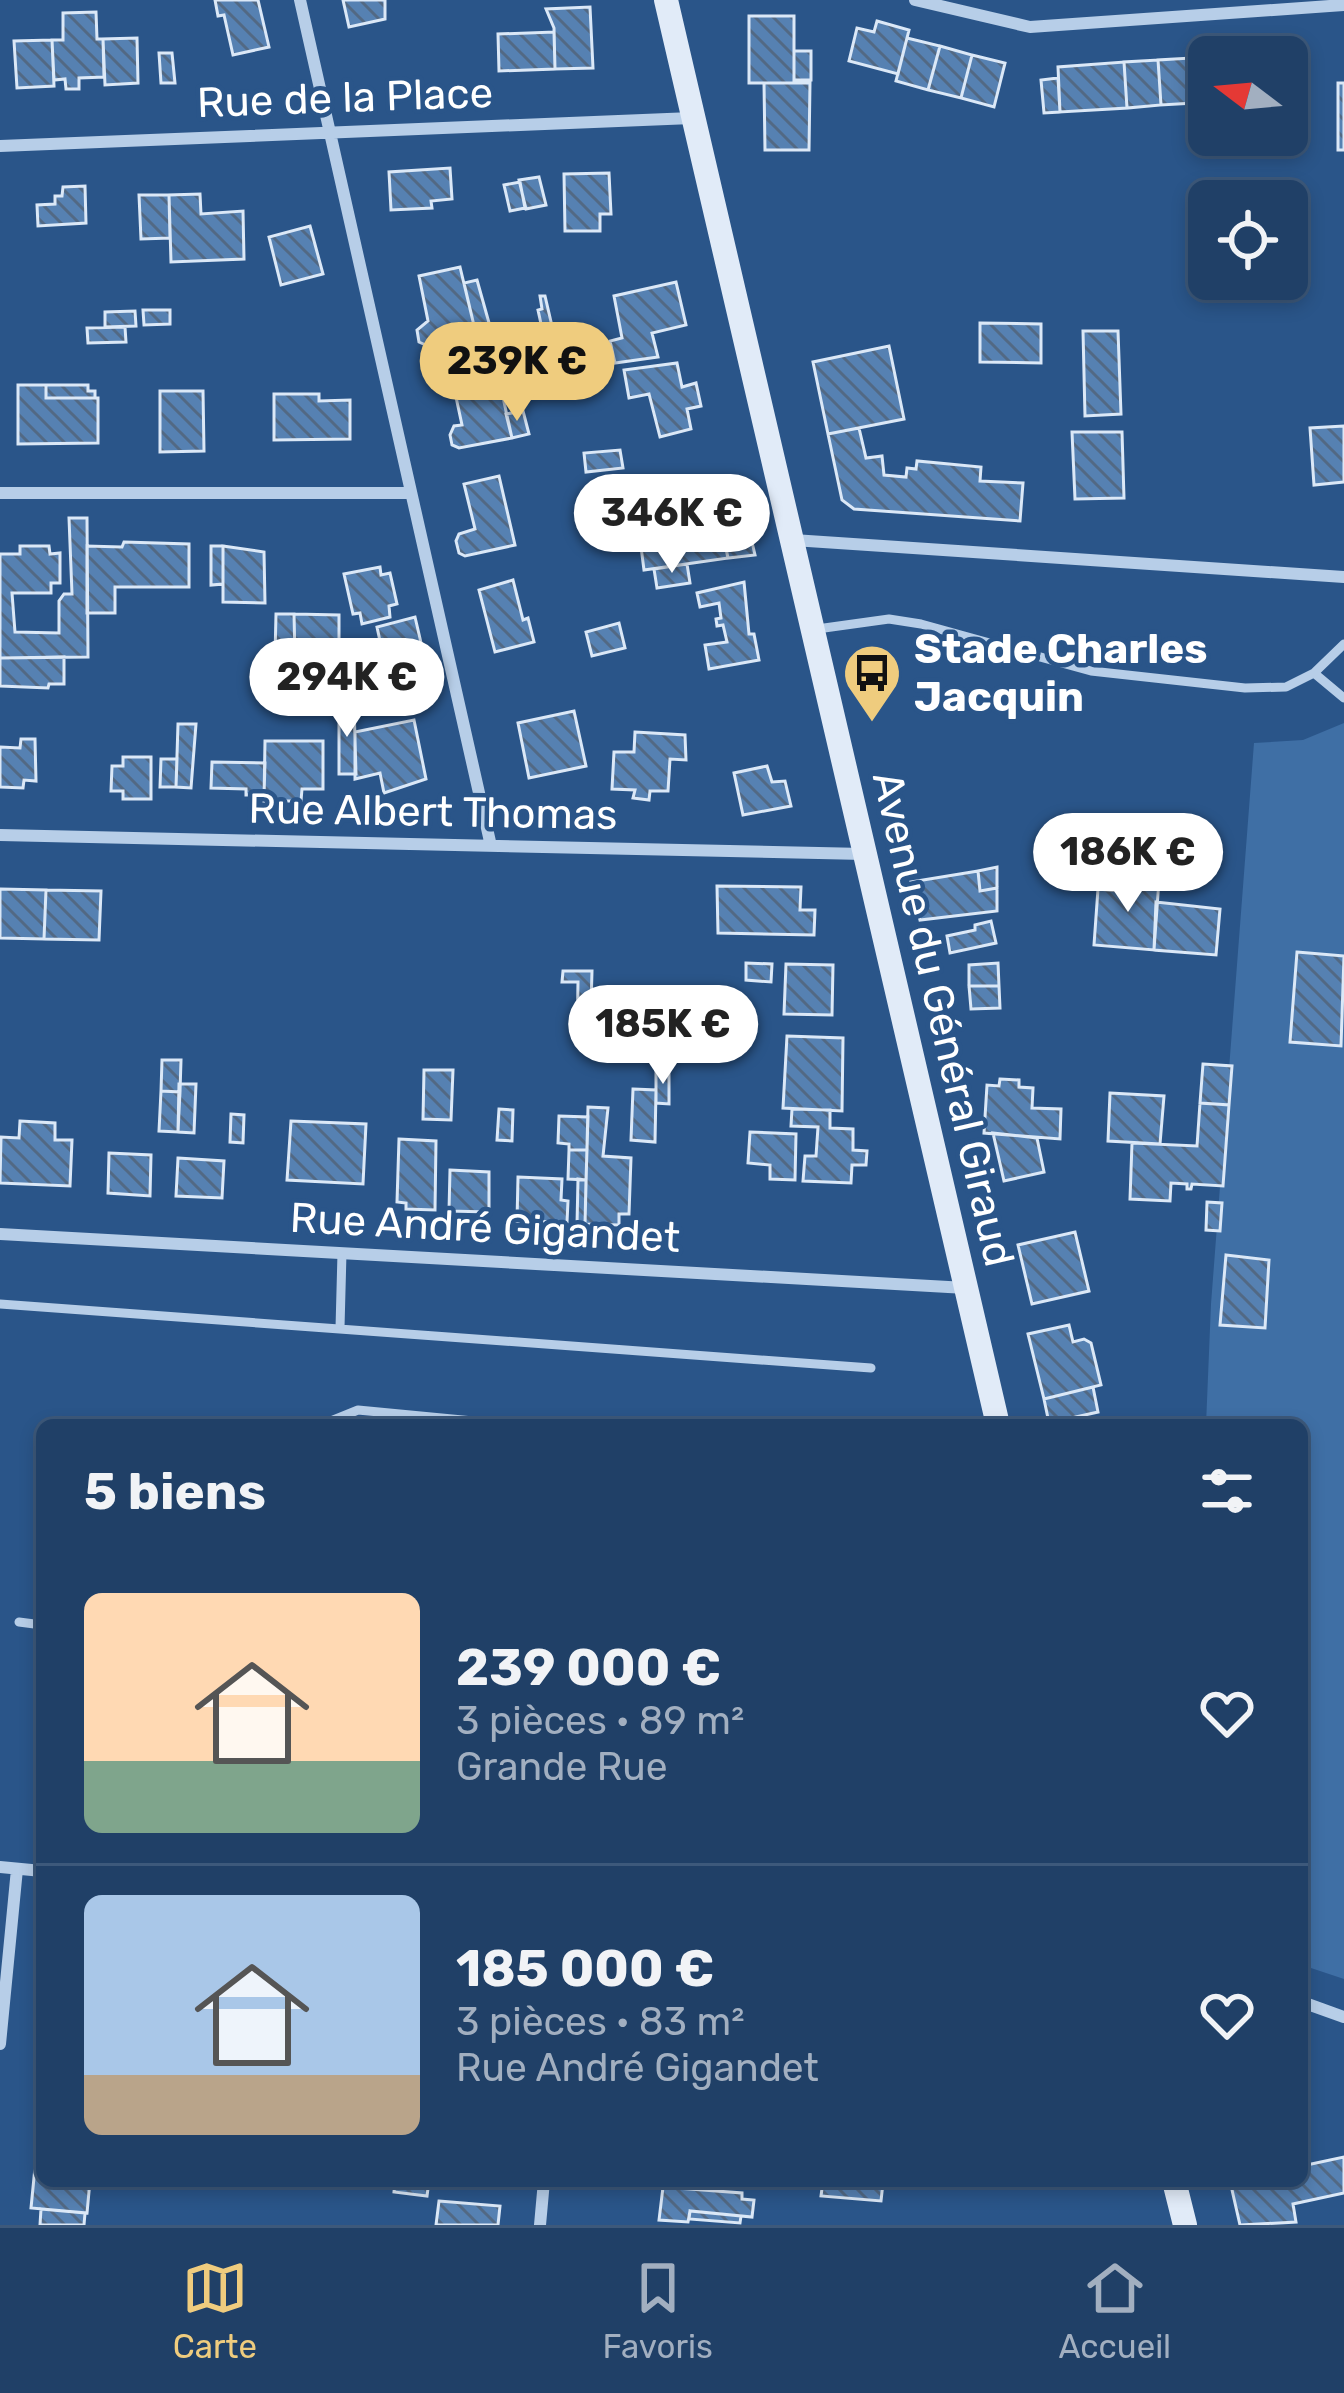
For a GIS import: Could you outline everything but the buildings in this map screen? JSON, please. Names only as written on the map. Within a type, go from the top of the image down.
[{"type":"main road","name":"Avenue du Général Giraud","points":[[666,0],[997,1419]]},
{"type":"main road","points":[[1175,2187],[1184,2225]]},
{"type":"street","points":[[300,0],[491,846]]},
{"type":"street","points":[[915,0],[1030,27],[1344,5]]},
{"type":"street","name":"Rue de la Place","points":[[0,146],[693,118]]},
{"type":"street","points":[[0,493],[410,493]]},
{"type":"street","points":[[791,539],[1344,578]]},
{"type":"street","name":"Rue Albert Thomas","points":[[0,835],[864,854]]},
{"type":"street","name":"Rue André Gigandet","points":[[0,1234],[966,1288]]},
{"type":"street","points":[[0,1867],[36,1871]]},
{"type":"street","points":[[0,2044],[17,1869]]},
{"type":"street","points":[[1308,2004],[1344,2017]]},
{"type":"street","points":[[540,2225],[543,2187]]},
{"type":"lane","points":[[812,630],[889,619],[1091,670],[1245,688],[1286,687],[1314,674],[1344,644]]},
{"type":"lane","points":[[1314,674],[1344,698]]},
{"type":"lane","points":[[340,1328],[342,1253]]},
{"type":"lane","points":[[0,1304],[871,1368]]},
{"type":"lane","points":[[336,1419],[358,1410],[453,1419]]},
{"type":"lane","points":[[19,1622],[36,1624]]},
{"type":"shaded area","points":[[1344,723],[1344,1979],[1308,1967],[1308,1419],[1206,1419],[1254,743],[1303,740]]},
{"type":"place","name":"Stade Charles Jacquin","points":[[872,724]]}]
